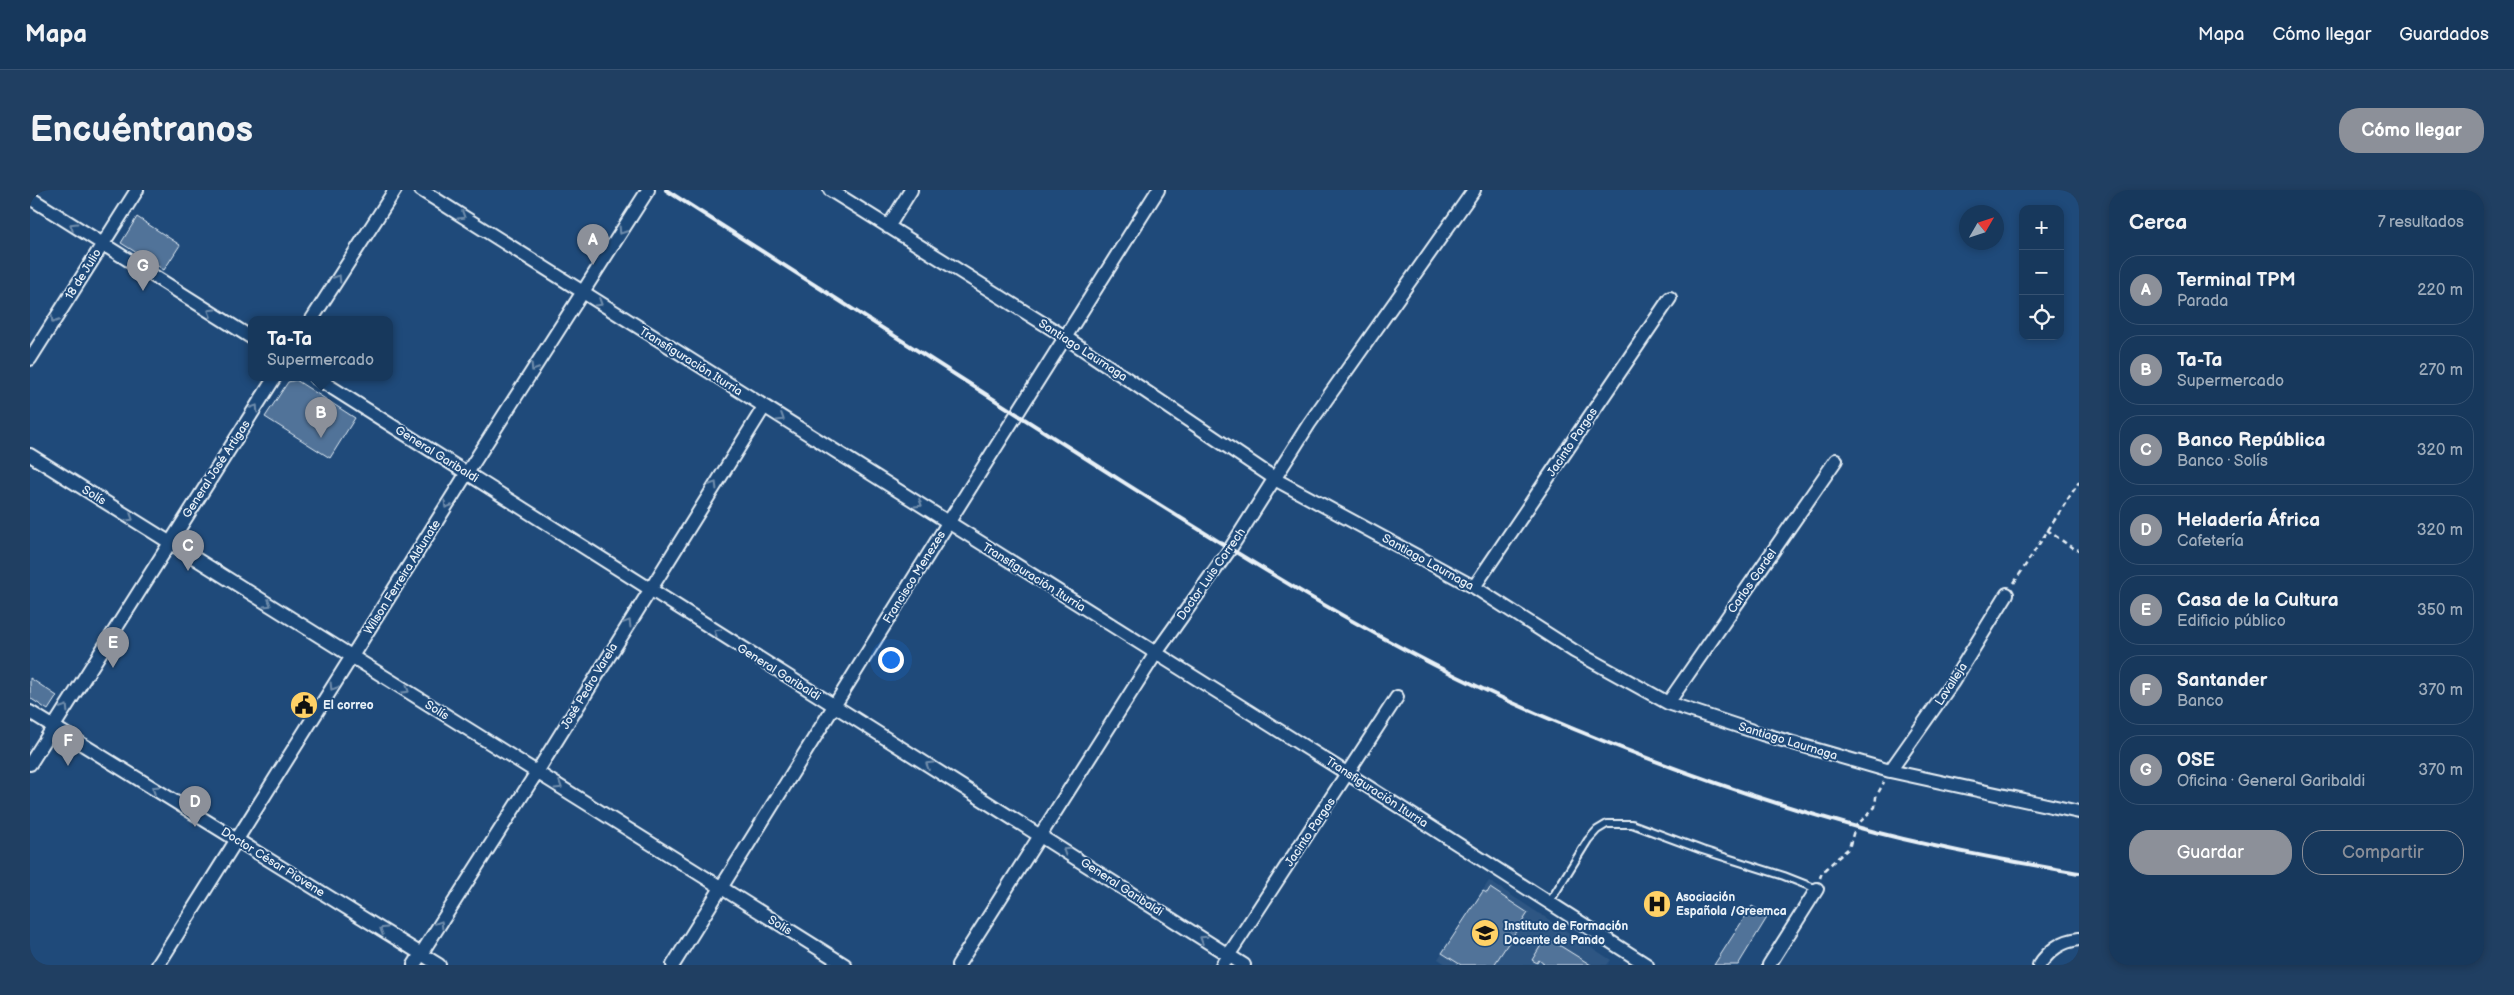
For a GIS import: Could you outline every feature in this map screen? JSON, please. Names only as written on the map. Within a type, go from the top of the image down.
[{"type":"street","name":"18 de Julio","points":[[30,358],[137,190]]},
{"type":"street","points":[[314,316],[395,190]]},
{"type":"street","name":"Transfiguración Iturria","points":[[421,190],[1348,774],[1647,965]]},
{"type":"street","name":"Wilson Ferreira Aldunate","points":[[158,965],[467,473],[648,190]]},
{"type":"street","name":"Santiago Laurnaga","points":[[830,190],[1065,337],[1275,478],[1474,587],[1574,651],[1668,703],[1762,734],[1890,771],[2079,812]]},
{"type":"street","points":[[888,227],[911,190]]},
{"type":"street","name":"Francisco Menezes","points":[[673,965],[1158,190]]},
{"type":"street","name":"Doctor Luis Correch","points":[[958,965],[1156,653],[1230,549],[1309,424],[1474,190]]},
{"type":"street","points":[[30,198],[248,335]]},
{"type":"street","name":"Jacinto Pargas","points":[[1474,587],[1670,298]]},
{"type":"street","name":"General José Artigas","points":[[30,764],[168,543],[272,381]]},
{"type":"street","name":"General Garibaldi","points":[[321,381],[649,590],[1041,835],[1225,960],[1244,965]]},
{"type":"street","name":"José Pedro Varela","points":[[414,965],[537,772],[764,407]]},
{"type":"street","name":"Solís","points":[[30,455],[845,965]]},
{"type":"street","name":"Carlos Gardel","points":[[1668,703],[1836,460]]},
{"type":"street","name":"Lavalleja","points":[[1890,771],[1952,683],[2007,594]]},
{"type":"street","name":"Jacinto Pargas","points":[[1225,960],[1397,697]]},
{"type":"street","name":"Doctor César Piovene","points":[[30,712],[439,965]]},
{"type":"street","points":[[1769,965],[1817,889]]},
{"type":"street","points":[[2039,965],[2052,950],[2066,940],[2079,939]]},
{"type":"lane","points":[[1549,903],[1588,840],[1597,830],[1607,824],[1632,824],[1817,889]]},
{"type":"path","points":[[2007,594],[2079,482]]},
{"type":"path","points":[[2047,530],[2074,549],[2079,550]]},
{"type":"path","points":[[1817,889],[1822,872],[1849,848],[1856,827],[1875,807],[1876,796],[1890,771]]},
{"type":"shaded area","points":[[1489,881],[1611,960],[1607,965],[1447,965],[1438,959]]},
{"type":"building","points":[[137,217],[180,245],[164,270],[121,243]]},
{"type":"building","points":[[298,381],[355,418],[330,458],[265,417],[288,382]]},
{"type":"building","points":[[30,678],[57,696],[48,710],[30,698]]},
{"type":"building","name":"Instituto de Formación Docente de Pando","points":[[1490,888],[1528,913],[1494,965],[1461,965],[1442,953],[1483,891],[1487,893]]},
{"type":"building","points":[[1752,906],[1768,916],[1738,965],[1714,965]]},
{"type":"building","points":[[1546,937],[1591,965],[1545,965],[1539,960],[1537,963],[1532,960]]},
{"type":"railway","points":[[666,190],[1213,538],[1372,632],[1482,689],[1538,714],[1655,761],[1733,789],[1813,814],[1881,834],[1937,847],[2079,873]]},
{"type":"place","name":"Terminal TPM","points":[[593,265]]},
{"type":"place","name":"OSE","points":[[143,291]]},
{"type":"place","name":"Ta-Ta","points":[[321,438]]},
{"type":"place","name":"Banco República","points":[[188,571]]},
{"type":"place","name":"Casa de la Cultura","points":[[113,668]]},
{"type":"place","name":"El correo","points":[[304,705]]},
{"type":"place","name":"Santander","points":[[68,766]]},
{"type":"place","name":"Heladería África","points":[[195,827]]},
{"type":"place","name":"Asociación Española /Greemca","points":[[1657,904]]},
{"type":"place","name":"Instituto de Formación Docente de Pando","points":[[1485,933]]}]
